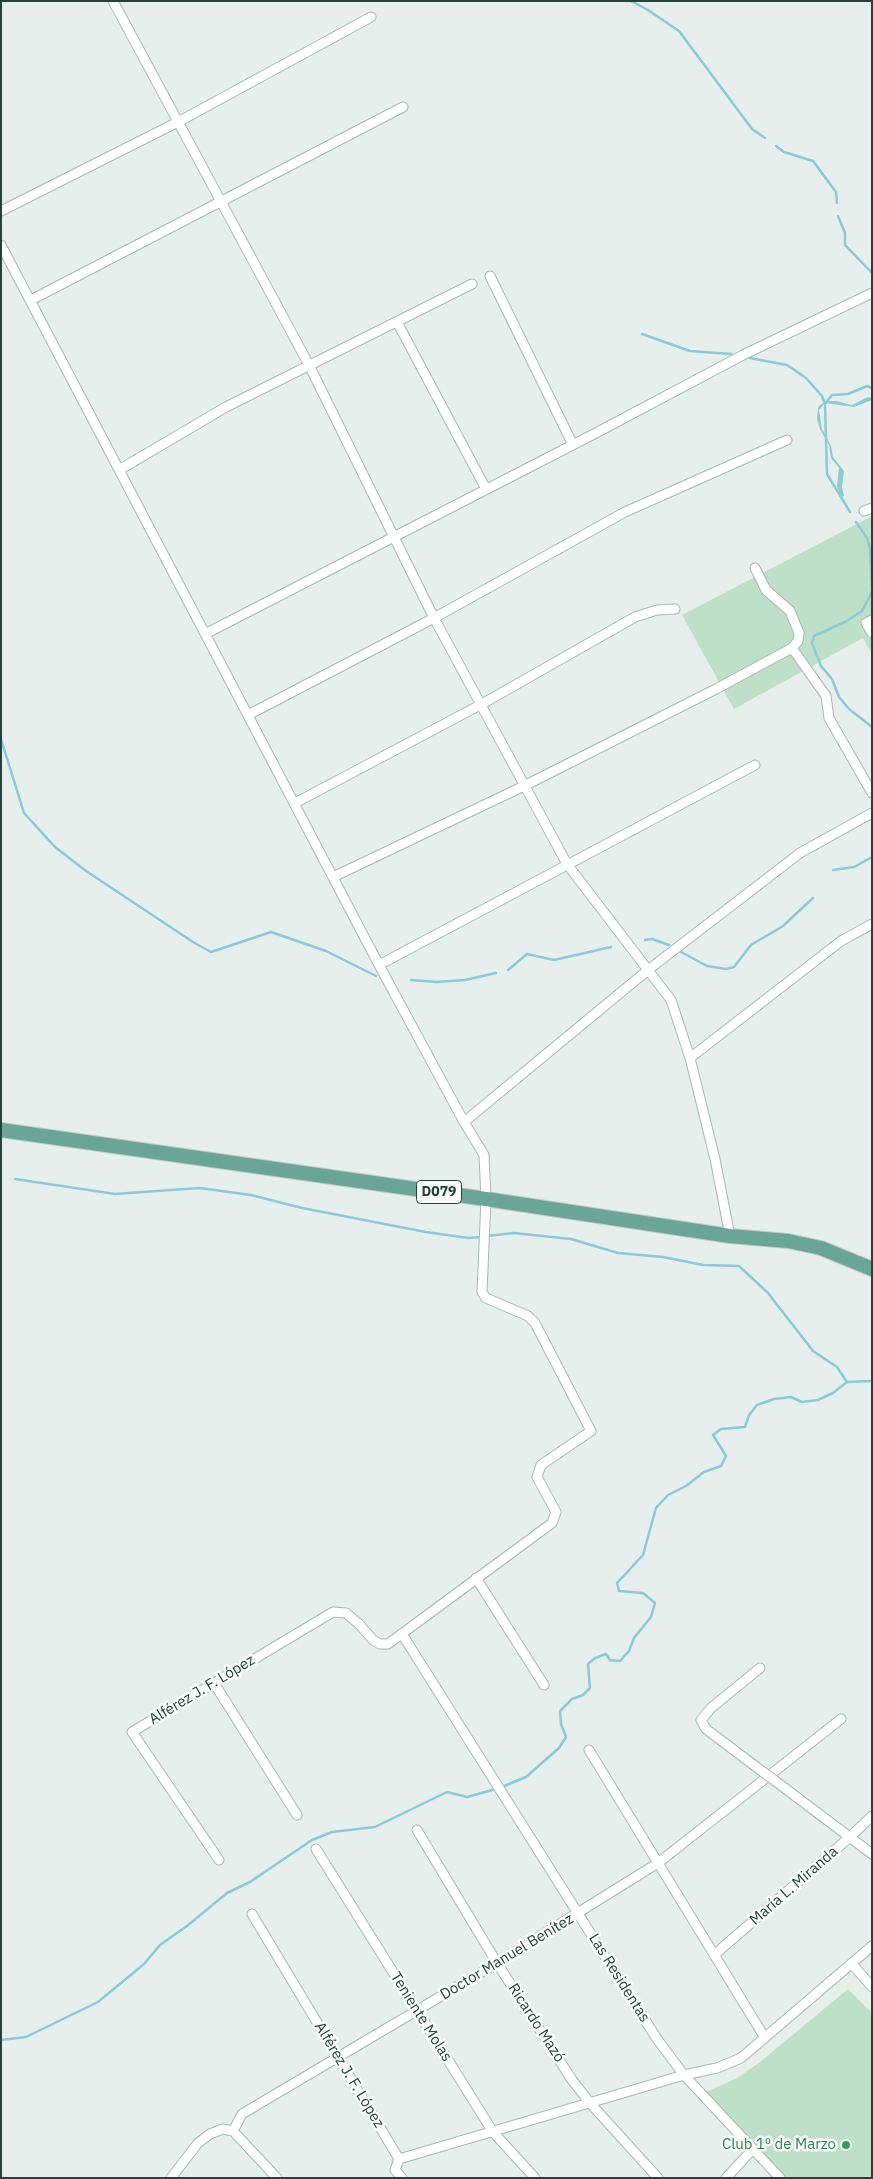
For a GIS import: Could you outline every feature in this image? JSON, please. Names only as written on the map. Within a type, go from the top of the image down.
[{"type":"main road","name":"D079","points":[[1,1130],[486,1199],[730,1236],[788,1241],[822,1248],[872,1269]]},
{"type":"street","points":[[113,1],[309,365],[434,618],[567,864],[671,1000],[690,1058],[715,1159],[730,1236]]},
{"type":"street","points":[[1,211],[178,122],[371,17]]},
{"type":"street","points":[[31,300],[403,107]]},
{"type":"street","points":[[1,245],[379,965],[464,1122],[484,1155],[486,1199],[482,1292],[486,1298],[528,1316],[535,1323],[590,1431],[541,1465],[537,1477],[556,1512],[552,1523],[402,1634]]},
{"type":"street","points":[[490,276],[573,445]]},
{"type":"street","points":[[119,470],[226,407],[472,284]]},
{"type":"street","points":[[205,634],[573,445],[743,355],[872,293]]},
{"type":"street","points":[[397,322],[486,489]]},
{"type":"street","points":[[248,716],[434,618],[625,512],[787,440]]},
{"type":"street","points":[[333,877],[524,786],[716,689],[792,648],[798,641],[799,633],[790,612],[766,590],[755,568]]},
{"type":"street","points":[[295,803],[482,704],[635,617],[657,610],[675,609]]},
{"type":"street","points":[[872,620],[866,623],[872,632]]},
{"type":"street","points":[[792,648],[826,696],[829,718],[872,793]]},
{"type":"street","points":[[379,965],[755,765]]},
{"type":"street","points":[[464,1122],[648,970],[800,853],[872,814]]},
{"type":"street","points":[[690,1058],[841,941],[872,924]]},
{"type":"street","points":[[476,1578],[544,1685]]},
{"type":"street","name":"Alférez J. F. López","points":[[219,1860],[132,1732],[333,1612],[346,1613],[360,1624],[373,1640],[380,1644],[388,1644],[402,1634]]},
{"type":"street","name":"Las Residentas","points":[[402,1634],[657,2039],[684,2075],[780,2178]]},
{"type":"street","points":[[760,1668],[711,1708],[701,1720],[706,1728],[872,1854]]},
{"type":"street","points":[[214,1683],[297,1815]]},
{"type":"street","name":"Doctor Manuel Benítez","points":[[233,2131],[242,2114],[497,1964],[658,1863],[841,1719]]},
{"type":"street","points":[[588,1750],[766,2038]]},
{"type":"street","name":"María L. Miranda","points":[[714,1955],[872,1816]]},
{"type":"street","name":"Ricardo Mazó","points":[[417,1830],[497,1964],[572,2080],[590,2103],[658,2178]]},
{"type":"street","name":"Teniente Molas","points":[[316,1848],[493,2132],[535,2178]]},
{"type":"street","name":"Alférez J. F. López","points":[[252,1914],[399,2159]]},
{"type":"street","points":[[402,2178],[395,2170],[399,2159],[684,2075],[717,2068],[741,2058],[872,1946]]},
{"type":"street","points":[[852,1964],[872,1987]]},
{"type":"street","points":[[171,2178],[198,2143],[210,2134],[223,2129],[233,2131],[277,2178]]},
{"type":"street","points":[[726,2178],[753,2150]]},
{"type":"green space","points":[[872,516],[872,654],[863,638],[734,709],[682,615]]},
{"type":"green space","points":[[848,1989],[872,2013],[872,2178],[785,2178],[704,2093],[737,2078],[760,2062]]},
{"type":"water","points":[[868,397],[872,398],[872,400],[854,407],[825,403],[819,410],[822,429],[831,446],[833,457],[844,471],[842,487],[844,496],[841,497],[837,486],[839,468],[831,458],[829,445],[820,429],[817,419],[818,407],[825,401],[836,401],[852,405]]},
{"type":"waterway","points":[[631,1],[679,31],[752,129],[765,138]]},
{"type":"waterway","points":[[776,146],[784,152],[813,161],[836,192],[837,203]]},
{"type":"waterway","points":[[838,216],[845,233],[845,245],[872,273]]},
{"type":"waterway","points":[[642,334],[690,351],[731,354]]},
{"type":"waterway","points":[[750,358],[787,365],[806,378],[822,396],[825,404]]},
{"type":"waterway","points":[[850,512],[827,474],[825,404],[832,395],[848,394],[867,386],[872,388]]},
{"type":"waterway","points":[[856,522],[867,538],[870,548],[872,586]]},
{"type":"waterway","points":[[872,592],[862,611],[845,622],[814,636],[812,643],[821,666],[832,679],[839,697],[849,709],[872,727]]},
{"type":"waterway","points":[[1,739],[24,813],[55,847],[86,871],[193,942],[211,952],[271,932],[326,951],[376,976]]},
{"type":"waterway","points":[[833,870],[854,867],[872,857]]},
{"type":"waterway","points":[[681,952],[707,966],[726,969],[734,967],[751,945],[783,926],[813,898]]},
{"type":"waterway","points":[[645,940],[652,939],[669,945]]},
{"type":"waterway","points":[[508,970],[527,954],[554,960],[611,947]]},
{"type":"waterway","points":[[411,980],[437,982],[465,980],[496,973]]},
{"type":"waterway","points":[[15,1179],[115,1194],[200,1188],[251,1195],[302,1208],[426,1232],[468,1238],[482,1237]]},
{"type":"waterway","points":[[487,1236],[514,1233],[571,1239],[618,1253],[663,1257],[703,1265],[739,1266],[768,1293],[813,1351],[837,1367],[847,1382]]},
{"type":"waterway","points":[[502,1787],[526,1777],[559,1748],[566,1737],[561,1724],[560,1711],[572,1699],[583,1695],[590,1688],[588,1664],[595,1658],[606,1654],[610,1660],[620,1661],[629,1651],[634,1638],[651,1617],[655,1603],[643,1593],[619,1591],[617,1583],[643,1555],[656,1508],[668,1495],[686,1486],[704,1472],[721,1466],[726,1456],[713,1435],[721,1429],[745,1427],[749,1415],[757,1405],[774,1399],[791,1397],[802,1402],[818,1400],[833,1393],[847,1382],[872,1381]]},
{"type":"waterway","points":[[1,2040],[26,2037],[98,2002],[144,1964],[160,1945],[187,1926],[227,1893],[250,1882],[312,1840],[332,1832],[375,1827],[447,1792],[467,1797],[496,1789]]},
{"type":"place","name":"Club 1º de Marzo","points":[[846,2145]]}]
